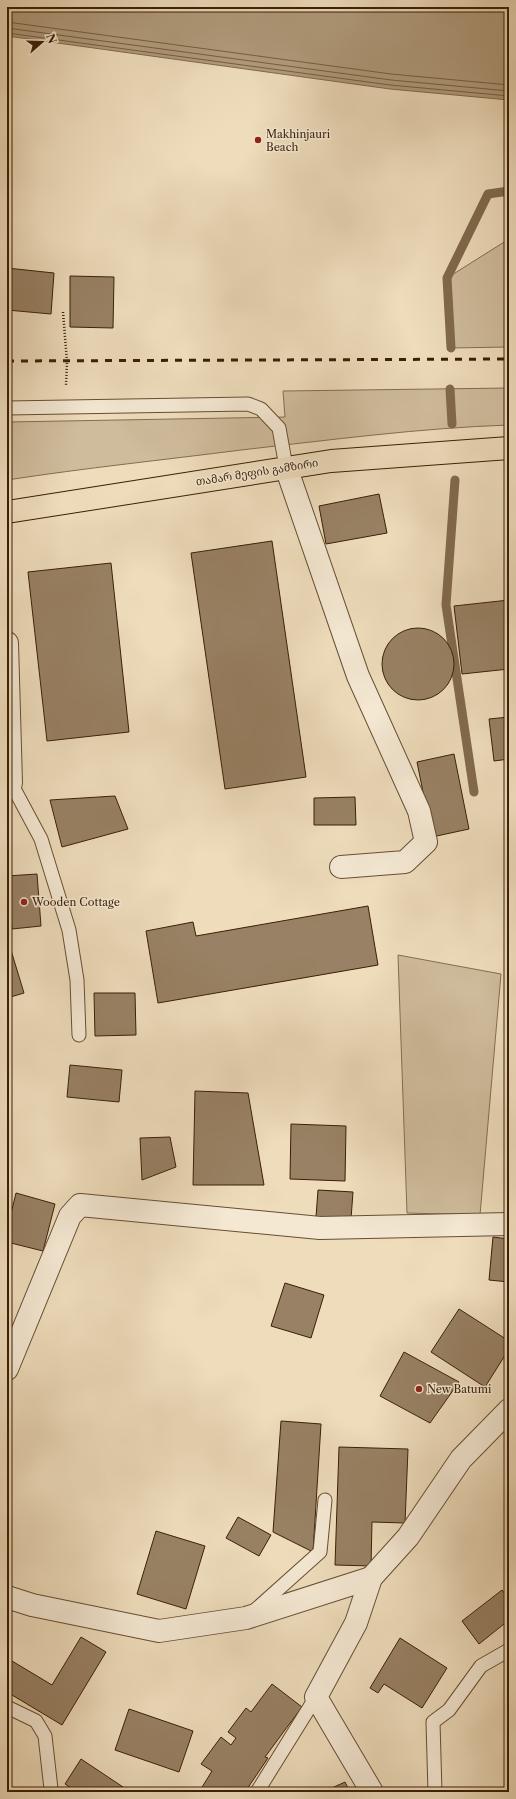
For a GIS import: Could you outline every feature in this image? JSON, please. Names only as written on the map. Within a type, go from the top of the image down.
[{"type":"main road","name":"თამარ მეფის გამზირი","points":[[7,512],[331,461],[509,448]]},
{"type":"street","points":[[286,467],[358,676],[419,811],[426,842],[405,862],[341,867]]},
{"type":"street","points":[[7,643],[9,785]]},
{"type":"street","points":[[7,1369],[70,1216],[80,1205],[320,1228],[509,1224]]},
{"type":"street","points":[[372,1792],[316,1698],[356,1623],[371,1578],[408,1537],[461,1459],[509,1410]]},
{"type":"street","points":[[7,1597],[32,1604],[159,1631],[246,1618],[371,1578]]},
{"type":"lane","points":[[7,408],[248,404],[261,409],[279,428],[286,467]]},
{"type":"lane","points":[[9,785],[41,839],[69,930],[77,980],[79,1035]]},
{"type":"lane","points":[[246,1618],[320,1552],[325,1500]]},
{"type":"lane","points":[[435,1792],[433,1722],[449,1710],[481,1666],[509,1650]]},
{"type":"lane","points":[[257,1792],[316,1698]]},
{"type":"lane","points":[[7,1707],[36,1721],[45,1736],[52,1791]]},
{"type":"path","points":[[63,312],[67,362],[67,407]]},
{"type":"shaded area","points":[[509,239],[509,347],[451,348],[447,278]]},
{"type":"shaded area","points":[[509,388],[509,425],[341,438],[7,480],[7,422],[285,417],[283,391]]},
{"type":"shaded area","points":[[398,955],[501,974],[480,1215],[407,1213]]},
{"type":"water","points":[[7,7],[509,7],[509,100],[390,89],[7,36]]},
{"type":"building","points":[[7,268],[54,273],[51,314],[7,310]]},
{"type":"building","points":[[70,276],[114,277],[113,328],[70,327]]},
{"type":"building","points":[[379,494],[387,533],[326,544],[319,506]]},
{"type":"building","points":[[272,541],[306,777],[225,789],[191,553]]},
{"type":"building","points":[[111,563],[129,732],[47,741],[28,572]]},
{"type":"building","points":[[509,600],[509,669],[462,674],[454,606]]},
{"type":"building","points":[[418,628],[438,634],[448,644],[454,664],[448,684],[438,694],[418,700],[398,694],[388,684],[382,664],[388,644],[398,634]]},
{"type":"building","points":[[509,717],[509,759],[494,761],[489,719]]},
{"type":"building","points":[[454,754],[469,829],[432,837],[417,762]]},
{"type":"building","points":[[115,796],[128,829],[62,847],[50,800]]},
{"type":"building","points":[[355,797],[356,825],[314,825],[314,798]]},
{"type":"building","points":[[509,872],[509,898],[507,891]]},
{"type":"building","name":"Wooden Cottage","points":[[37,874],[41,926],[12,929],[7,876]]},
{"type":"building","points":[[368,906],[378,965],[158,1003],[146,931],[193,922],[196,936]]},
{"type":"building","points":[[10,947],[24,993],[7,998],[7,948]]},
{"type":"building","points":[[94,993],[135,993],[136,1035],[95,1036]]},
{"type":"building","points":[[70,1065],[122,1070],[119,1102],[67,1097]]},
{"type":"building","points":[[195,1091],[248,1093],[264,1185],[193,1185]]},
{"type":"building","points":[[291,1124],[346,1126],[345,1181],[290,1179]]},
{"type":"building","points":[[170,1137],[176,1167],[142,1180],[140,1138]]},
{"type":"building","points":[[318,1190],[353,1192],[351,1219],[316,1217]]},
{"type":"building","points":[[16,1193],[55,1204],[43,1251],[7,1242],[7,1230]]},
{"type":"building","points":[[493,1237],[509,1239],[509,1282],[489,1280]]},
{"type":"building","points":[[285,1283],[324,1295],[311,1338],[271,1326]]},
{"type":"building","points":[[459,1309],[509,1341],[509,1349],[485,1387],[431,1352]]},
{"type":"building","name":"New Batumi","points":[[404,1352],[459,1382],[430,1423],[380,1396]]},
{"type":"building","points":[[281,1421],[321,1424],[313,1552],[273,1532]]},
{"type":"building","points":[[339,1447],[408,1449],[405,1523],[372,1522],[371,1566],[335,1565]]},
{"type":"building","points":[[238,1517],[271,1535],[259,1556],[226,1538]]},
{"type":"building","points":[[156,1531],[205,1546],[186,1609],[137,1594]]},
{"type":"building","points":[[502,1590],[509,1599],[509,1620],[479,1644],[462,1621]]},
{"type":"building","points":[[81,1637],[106,1652],[62,1725],[7,1692],[7,1658],[52,1685]]},
{"type":"building","points":[[400,1638],[447,1668],[422,1708],[384,1684],[378,1693],[370,1688]]},
{"type":"building","points":[[272,1684],[302,1707],[265,1757],[268,1758],[245,1792],[199,1792],[212,1771],[201,1764],[221,1737],[231,1745],[236,1738],[228,1732],[246,1708],[251,1712]]},
{"type":"building","points":[[129,1709],[193,1731],[179,1772],[115,1750]]},
{"type":"building","points":[[81,1759],[129,1791],[77,1792],[65,1784]]},
{"type":"building","points":[[345,1782],[350,1792],[323,1792]]},
{"type":"waterway","points":[[451,348],[447,278],[488,194],[509,191]]},
{"type":"waterway","points":[[450,389],[452,424]]},
{"type":"waterway","points":[[455,480],[446,605],[474,792]]},
{"type":"railway","points":[[7,361],[509,359]]},
{"type":"place","name":"Makhinjauri Beach","points":[[258,140]]},
{"type":"place","name":"Wooden Cottage","points":[[24,902]]},
{"type":"place","name":"New Batumi","points":[[419,1389]]}]
